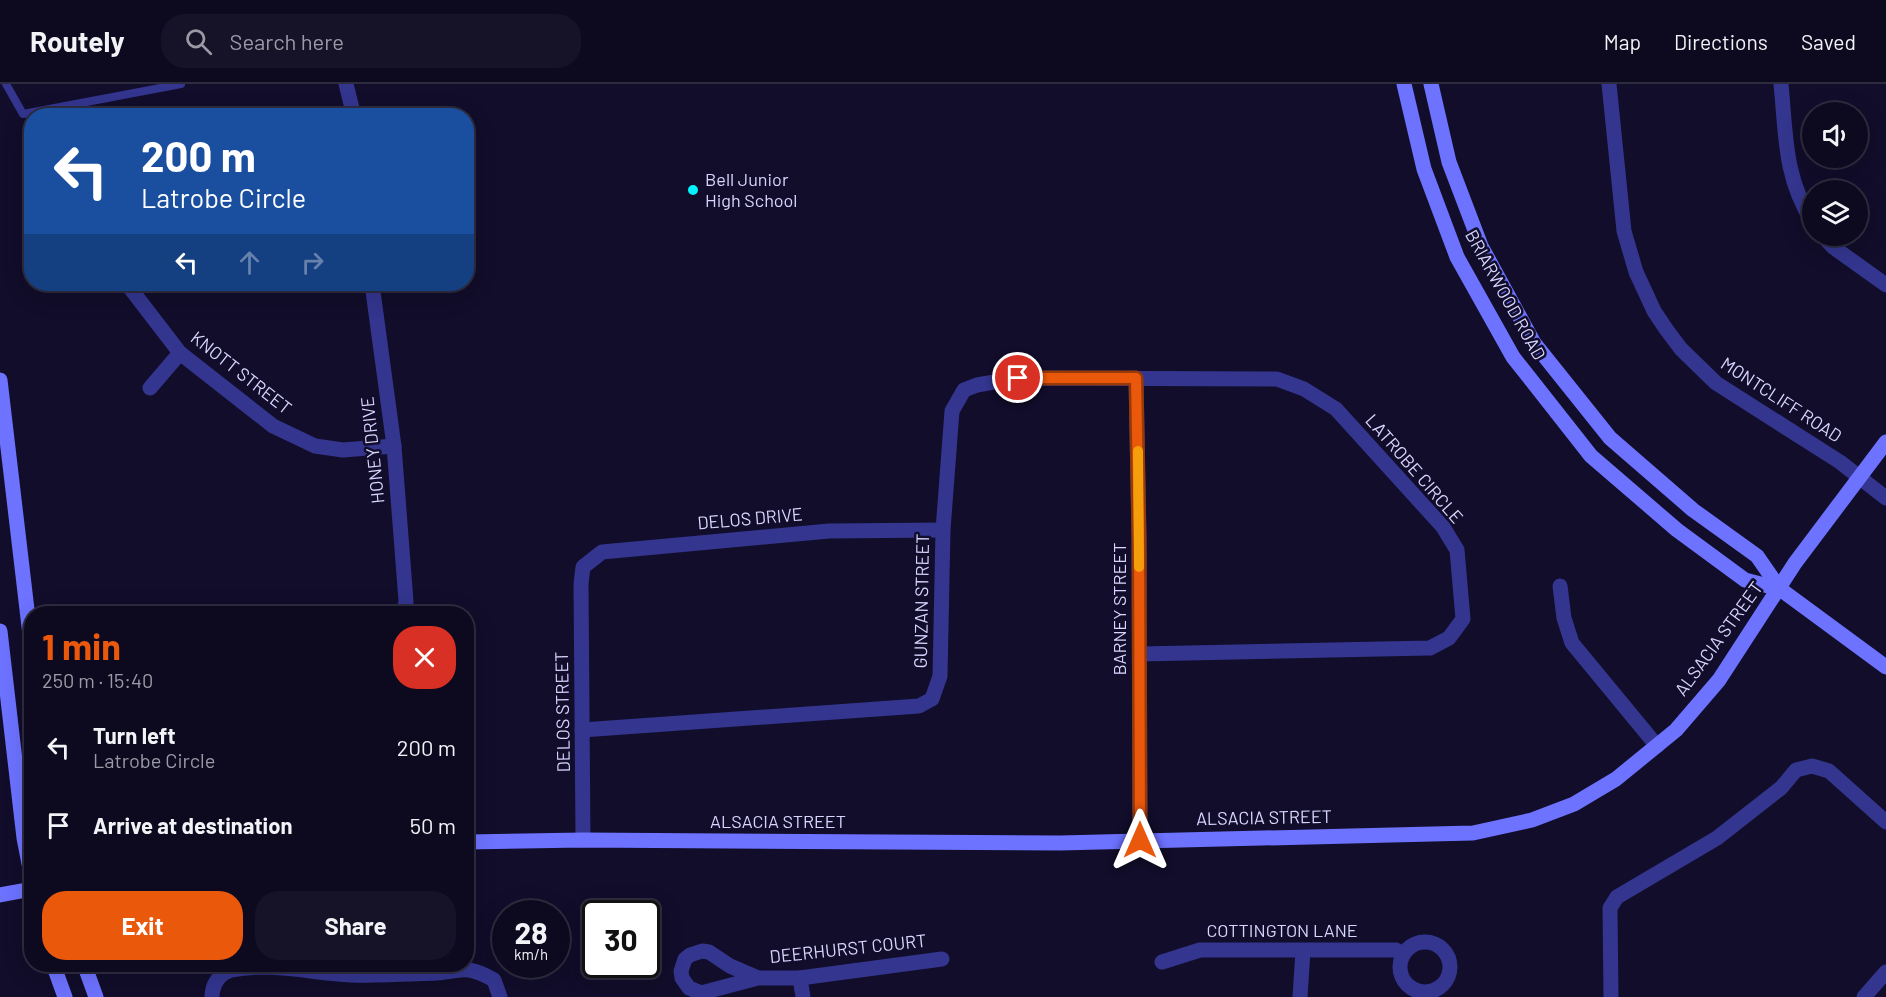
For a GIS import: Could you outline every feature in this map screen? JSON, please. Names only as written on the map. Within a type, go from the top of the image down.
[{"type":"main road","name":"BRIARWOOD ROAD","points":[[1404,84],[1424,169],[1457,257],[1513,357],[1591,456],[1600,464],[1677,530],[1745,580],[1780,589]]},
{"type":"main road","name":"BRIARWOOD ROAD","points":[[1431,84],[1449,162],[1481,246],[1534,343],[1610,438],[1693,510],[1757,556],[1780,589],[1886,667]]},
{"type":"main road","points":[[0,380],[27,606]]},
{"type":"main road","name":"ALSACIA STREET","points":[[474,842],[583,840],[1060,843],[1473,833],[1532,820],[1574,804],[1616,779],[1676,730],[1719,680],[1795,563],[1886,442]]},
{"type":"main road","points":[[0,631],[24,838]]},
{"type":"main road","points":[[0,895],[24,890]]},
{"type":"main road","points":[[55,972],[65,997]]},
{"type":"main road","points":[[87,972],[96,997]]},
{"type":"street","points":[[345,84],[352,108]]},
{"type":"street","name":"MONTCLIFF ROAD","points":[[1609,84],[1627,241],[1644,292],[1666,329],[1680,349],[1716,383],[1859,476],[1886,498]]},
{"type":"street","points":[[1781,84],[1788,166],[1802,203]]},
{"type":"street","points":[[1832,246],[1886,285]]},
{"type":"street","name":"KNOTT STREET","points":[[132,291],[180,353],[273,426],[315,446],[343,450],[394,446]]},
{"type":"street","name":"HONEY DRIVE","points":[[373,291],[394,446],[405,606]]},
{"type":"street","points":[[150,388],[180,353]]},
{"type":"street","name":"LATROBE CIRCLE","points":[[1018,378],[1277,379],[1304,389],[1336,409],[1443,527],[1457,550],[1463,619],[1449,638],[1430,648],[1140,654]]},
{"type":"street","name":"GUNZAN STREET","points":[[582,730],[919,706],[932,699],[940,676],[943,530],[952,411],[964,390],[977,385],[1018,378]]},
{"type":"street","name":"BARNEY STREET","points":[[1136,378],[1140,840]]},
{"type":"street","name":"DELOS DRIVE","points":[[581,584],[583,567],[602,552],[829,531],[943,530]]},
{"type":"street","name":"DELOS STREET","points":[[581,584],[583,840]]},
{"type":"street","points":[[1560,586],[1564,618],[1572,643],[1657,746]]},
{"type":"street","points":[[1611,997],[1610,908],[1617,897],[1717,838],[1781,788],[1796,771],[1812,766],[1829,771],[1886,822]]},
{"type":"street","name":"COTTINGTON LANE","points":[[1162,962],[1200,950],[1396,950],[1403,954]]},
{"type":"street","points":[[1300,997],[1303,951]]},
{"type":"street","name":"DEERHURST COURT","points":[[758,978],[800,978],[942,959]]},
{"type":"street","points":[[474,971],[494,980],[500,997]]},
{"type":"street","points":[[212,997],[216,981],[228,972]]},
{"type":"street","points":[[324,972],[349,975],[440,972]]},
{"type":"street","points":[[1864,997],[1886,972]]},
{"type":"street","points":[[800,978],[803,997]]},
{"type":"lane","points":[[6,84],[24,114]]},
{"type":"lane","points":[[55,108],[181,84]]},
{"type":"slow traffic","points":[[1138,451],[1139,567]]},
{"type":"place","name":"Bell Junior High School","points":[[693,190]]},
{"type":"route","points":[[1018,378],[1136,378],[1140,840]]}]
